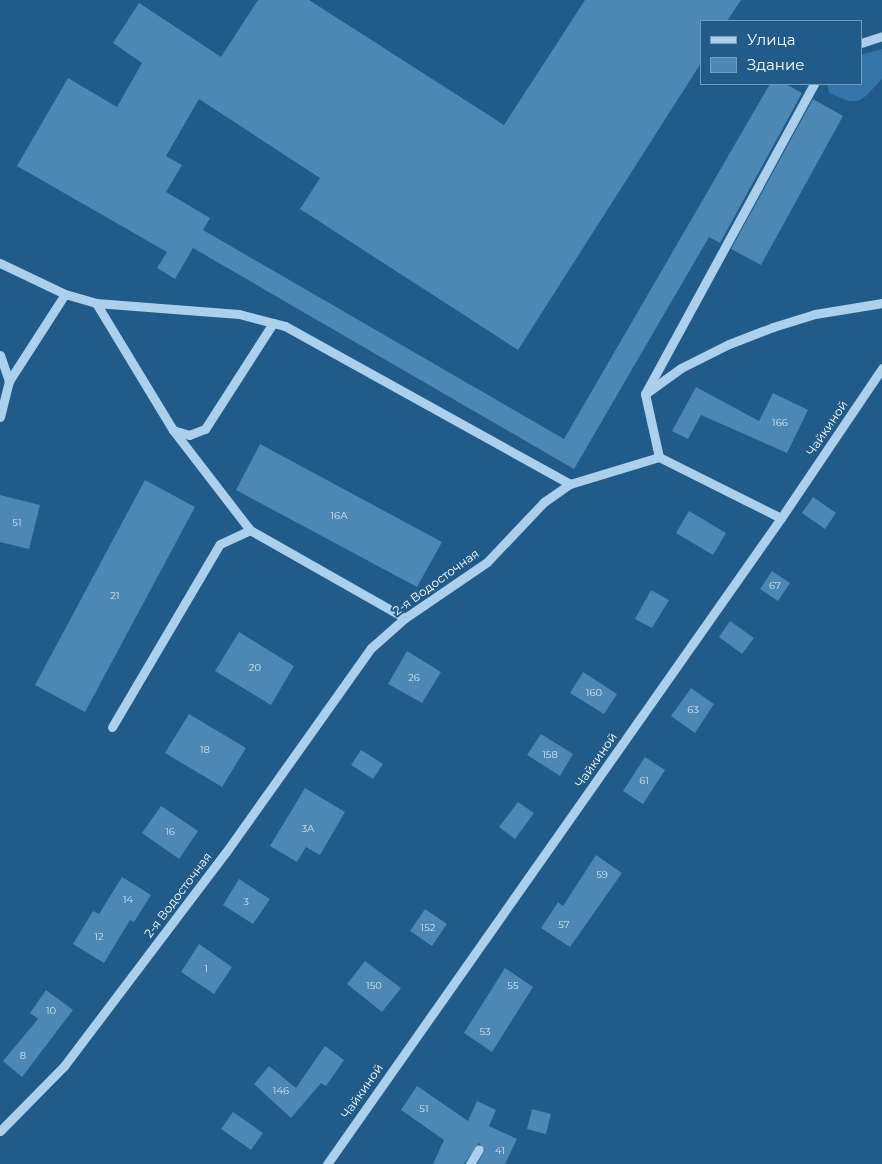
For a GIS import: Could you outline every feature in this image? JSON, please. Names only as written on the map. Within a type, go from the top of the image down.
[{"type":"street","points":[[862,43],[882,36]]},
{"type":"street","points":[[781,518],[659,457],[645,394],[813,85]]},
{"type":"street","points":[[0,263],[65,294],[96,303],[239,314],[285,326],[570,484]]},
{"type":"street","points":[[0,417],[9,381],[65,294]]},
{"type":"street","points":[[96,303],[173,430],[250,530],[405,618]]},
{"type":"street","points":[[645,394],[681,368],[728,344],[815,314],[882,303]]},
{"type":"street","points":[[173,430],[189,435],[205,429],[274,324]]},
{"type":"street","points":[[0,355],[9,381]]},
{"type":"street","name":"Чайкиной","points":[[329,1161],[781,518],[882,368]]},
{"type":"street","name":"2-я Водосточная","points":[[0,1131],[64,1066],[226,852],[371,648],[405,618],[487,562],[544,502],[570,484],[659,457]]},
{"type":"street","points":[[112,727],[220,544],[250,530]]},
{"type":"street","points":[[470,1164],[479,1149]]},
{"type":"street","points":[[329,1161],[340,1164]]},
{"type":"shaded area","points":[[882,49],[882,79],[866,96],[858,101],[848,101],[829,93],[827,85],[862,85],[862,55]]},
{"type":"building","points":[[258,0],[309,0],[504,125],[585,0],[741,0],[728,20],[700,20],[700,65],[518,350],[300,209],[320,178],[199,99],[166,156],[182,165],[166,192],[210,218],[203,230],[564,439],[769,85],[788,85],[802,93],[720,243],[709,237],[574,469],[193,248],[175,279],[157,268],[167,252],[17,166],[68,78],[117,107],[142,63],[113,43],[139,3],[221,57]]},
{"type":"building","points":[[813,99],[843,116],[761,265],[731,249]]},
{"type":"building","points":[[696,387],[759,421],[773,393],[808,410],[787,453],[701,415],[688,439],[672,431]]},
{"type":"building","points":[[260,444],[442,542],[417,587],[236,490]]},
{"type":"building","points":[[145,480],[195,507],[85,712],[35,685]]},
{"type":"building","points":[[0,495],[40,505],[29,549],[0,542]]},
{"type":"building","points":[[813,497],[836,513],[825,529],[802,513]]},
{"type":"building","points":[[689,511],[726,533],[713,555],[676,533]]},
{"type":"building","points":[[772,571],[790,583],[778,601],[760,589]]},
{"type":"building","points":[[651,590],[669,600],[652,628],[635,619]]},
{"type":"building","points":[[730,621],[754,638],[742,654],[719,637]]},
{"type":"building","points":[[239,632],[294,666],[271,705],[215,671]]},
{"type":"building","points":[[407,651],[441,672],[422,703],[388,684]]},
{"type":"building","points":[[583,672],[617,694],[604,714],[570,693]]},
{"type":"building","points":[[691,688],[714,704],[695,733],[671,716]]},
{"type":"building","points":[[189,714],[246,748],[222,787],[165,753]]},
{"type":"building","points":[[541,734],[573,754],[560,776],[527,755]]},
{"type":"building","points":[[361,750],[383,764],[373,779],[351,765]]},
{"type":"building","points":[[645,757],[665,770],[643,804],[623,791]]},
{"type":"building","points":[[305,788],[345,812],[320,855],[306,847],[297,862],[270,846]]},
{"type":"building","points":[[518,802],[534,813],[515,839],[499,827]]},
{"type":"building","points":[[161,806],[198,831],[179,859],[142,833]]},
{"type":"building","points":[[596,855],[622,873],[570,947],[541,928],[558,902],[563,906]]},
{"type":"building","points":[[122,877],[151,895],[134,922],[130,920],[104,963],[73,944],[93,911],[99,914]]},
{"type":"building","points":[[239,879],[270,899],[253,924],[223,905]]},
{"type":"building","points":[[425,909],[447,924],[432,946],[410,931]]},
{"type":"building","points":[[199,944],[232,967],[214,994],[181,972]]},
{"type":"building","points":[[365,961],[401,988],[382,1012],[347,984]]},
{"type":"building","points":[[505,968],[533,987],[492,1052],[464,1033]]},
{"type":"building","points":[[46,990],[73,1010],[22,1077],[3,1061],[38,1019],[30,1013]]},
{"type":"building","points":[[325,1046],[344,1060],[326,1086],[321,1083],[291,1118],[254,1084],[269,1066],[296,1088]]},
{"type":"building","points":[[417,1086],[468,1121],[477,1101],[496,1110],[489,1126],[517,1139],[505,1164],[477,1164],[485,1150],[479,1143],[464,1164],[433,1164],[444,1140],[401,1110]]},
{"type":"building","points":[[532,1109],[551,1114],[546,1134],[527,1129]]},
{"type":"building","points":[[233,1112],[263,1133],[251,1150],[221,1129]]}]
